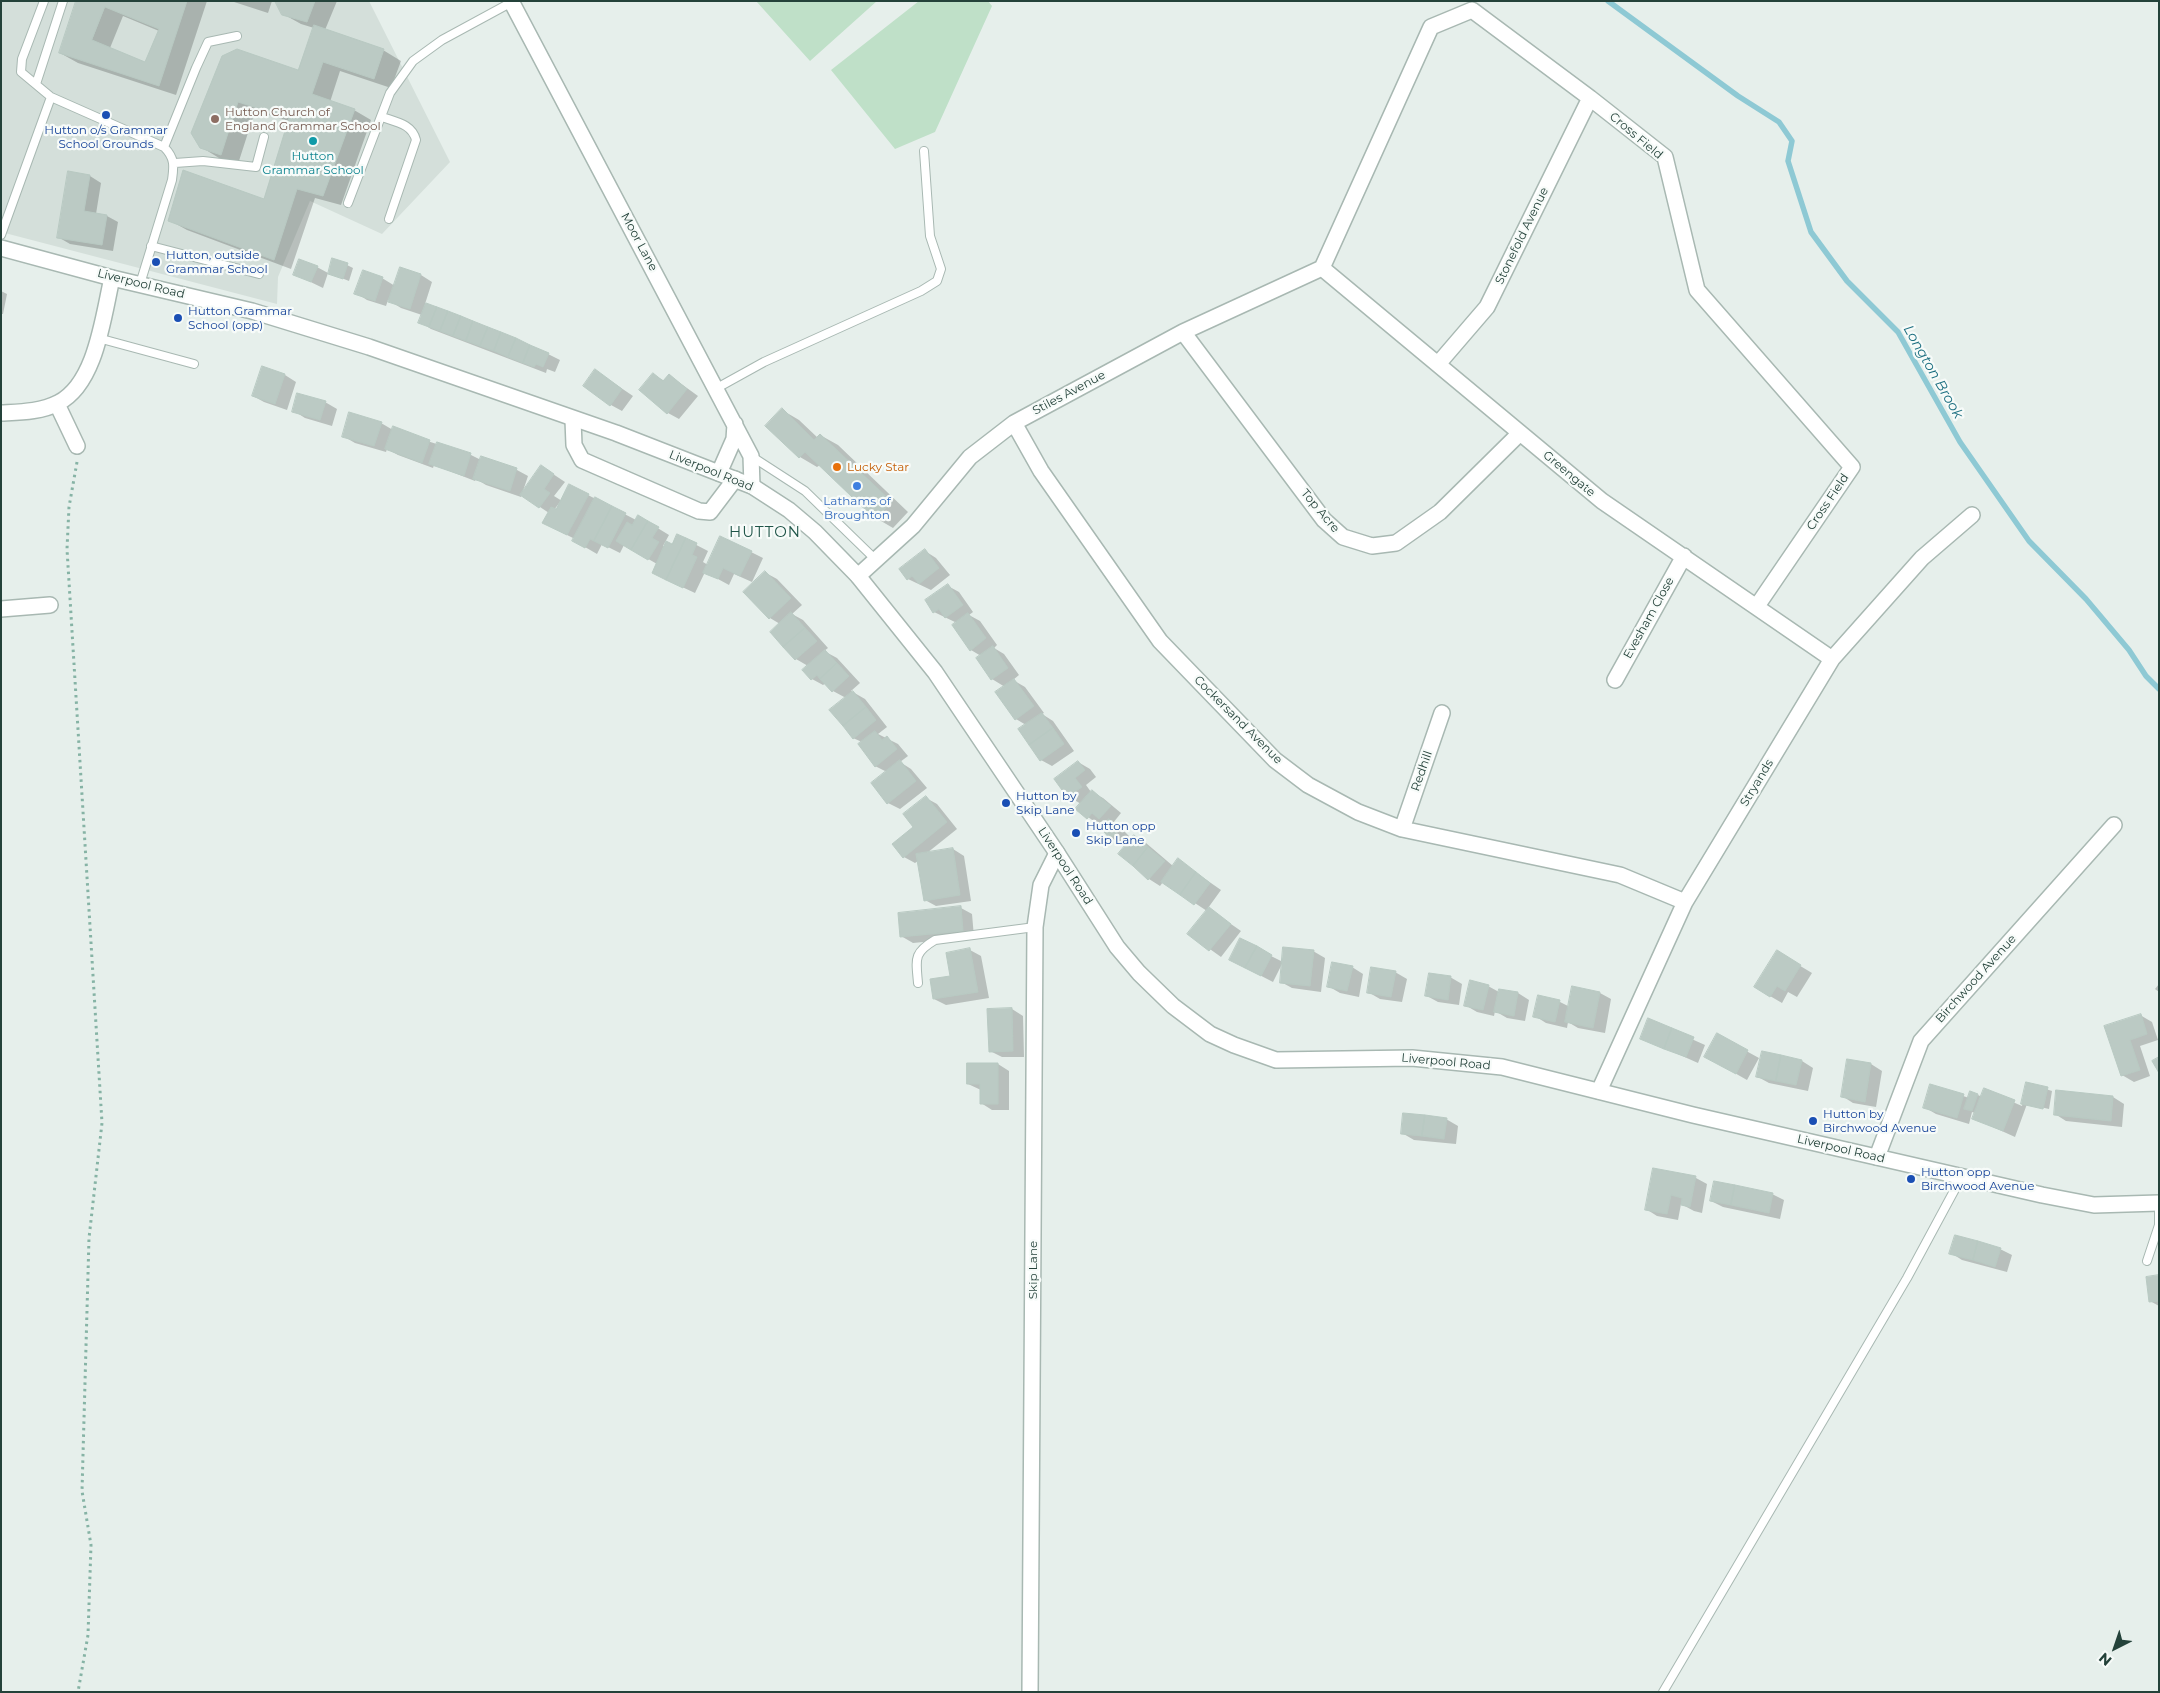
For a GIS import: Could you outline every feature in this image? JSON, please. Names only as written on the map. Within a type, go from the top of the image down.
[{"type":"street","name":"Moor Lane","points":[[511,2],[717,388],[751,456],[752,486]]},
{"type":"street","name":"Cross Field","points":[[1322,268],[1431,27],[1472,10],[1590,98],[1665,157],[1696,290],[1852,467],[1758,606]]},
{"type":"street","name":"Stonefold Avenue","points":[[1438,364],[1487,307],[1590,98]]},
{"type":"street","name":"Liverpool Road","points":[[1,248],[112,278],[252,311],[360,345],[573,420],[616,433],[752,486],[789,510],[858,576],[935,672],[1058,853],[1117,947],[1139,973],[1173,1006],[1210,1034],[1234,1045],[1276,1060],[1412,1058],[1502,1067],[1693,1115],[1961,1178],[2094,1205],[2159,1203]]},
{"type":"street","name":"Stiles Avenue","points":[[858,576],[913,526],[970,457],[1014,423],[1183,332],[1322,268]]},
{"type":"street","name":"Greengate","points":[[1322,268],[1602,501],[1758,606],[1832,659]]},
{"type":"street","points":[[1,413],[32,410],[57,404],[77,388],[89,369],[112,278]]},
{"type":"street","name":"Top Acre","points":[[1183,332],[1324,520],[1343,537],[1372,546],[1396,543],[1440,512],[1520,432]]},
{"type":"street","points":[[57,404],[77,446]]},
{"type":"street","points":[[573,420],[574,445],[582,460],[699,511],[710,512],[735,479]]},
{"type":"street","name":"Cockersand Avenue","points":[[1014,423],[1041,471],[1160,641],[1275,760],[1308,785],[1349,808],[1402,829],[1620,875],[1685,902]]},
{"type":"street","points":[[719,473],[734,440],[735,424]]},
{"type":"street","name":"Stryands","points":[[1599,1091],[1685,902],[1832,659],[1922,558],[1972,515]]},
{"type":"street","name":"Evesham Close","points":[[1615,680],[1684,556]]},
{"type":"street","points":[[1,609],[50,605]]},
{"type":"street","name":"Redhill","points":[[1402,829],[1442,713]]},
{"type":"street","name":"Birchwood Avenue","points":[[1877,1157],[1921,1041],[2114,825]]},
{"type":"street","name":"Skip Lane","points":[[1030,1692],[1035,927],[1041,885],[1058,853]]},
{"type":"lane","points":[[44,1],[20,66],[21,72],[52,97],[164,147],[171,154],[175,163],[172,180],[140,284]]},
{"type":"lane","points":[[36,84],[64,1]]},
{"type":"lane","points":[[348,203],[390,93],[413,61],[442,40],[511,2]]},
{"type":"lane","points":[[164,147],[208,42],[236,36]]},
{"type":"lane","points":[[1,235],[52,97]]},
{"type":"lane","points":[[382,117],[408,126],[414,133],[416,140],[389,219]]},
{"type":"lane","points":[[175,163],[203,161],[256,167],[264,138]]},
{"type":"lane","points":[[717,388],[764,362],[920,291],[937,281],[941,269],[930,236],[924,151]]},
{"type":"lane","points":[[151,246],[259,274]]},
{"type":"lane","points":[[98,338],[194,364]]},
{"type":"lane","points":[[751,456],[805,491],[876,560]]},
{"type":"lane","points":[[918,983],[916,958],[923,947],[935,940],[1035,927]]},
{"type":"lane","points":[[1663,1692],[1907,1278],[1961,1178]]},
{"type":"lane","points":[[2148,1261],[2159,1225],[2159,1203]]},
{"type":"path","points":[[77,446],[77,467],[69,507],[67,549],[102,1123],[89,1238],[82,1491],[91,1545],[88,1635],[78,1692]]},
{"type":"shaded area","name":"Hutton Church of England Grammar School","points":[[1,1],[369,1],[450,162],[382,234],[310,201],[278,277],[277,304],[1,232]]},
{"type":"green space","points":[[756,1],[877,1],[810,61]]},
{"type":"green space","points":[[919,1],[988,1],[992,6],[935,132],[895,149],[831,70]]},
{"type":"building","points":[[76,1],[187,1],[159,86],[59,53]],"holes":[[[105,7],[159,29],[145,62],[92,40]]]},
{"type":"building","points":[[275,1],[315,1],[307,22],[282,15]]},
{"type":"building","name":"Hutton Grammar School","points":[[314,25],[384,49],[374,79],[323,62],[312,94],[355,109],[323,196],[297,189],[274,260],[168,221],[183,170],[264,199],[289,118],[238,102],[221,155],[200,148],[191,133],[222,56],[237,49],[298,70]]},
{"type":"building","points":[[68,171],[90,175],[84,211],[107,215],[102,245],[57,238]]},
{"type":"building","points":[[332,258],[348,263],[343,279],[328,274]]},
{"type":"building","points":[[299,259],[318,266],[311,282],[293,275]]},
{"type":"building","points":[[400,267],[421,274],[410,309],[388,302]]},
{"type":"building","points":[[363,270],[383,277],[375,301],[354,294]]},
{"type":"building","points":[[426,303],[437,307],[429,327],[418,323]]},
{"type":"building","points":[[437,307],[448,311],[440,331],[429,327]]},
{"type":"building","points":[[448,311],[461,316],[453,336],[440,331]]},
{"type":"building","points":[[461,316],[473,321],[466,341],[453,336]]},
{"type":"building","points":[[473,321],[488,327],[480,346],[466,341]]},
{"type":"building","points":[[488,327],[501,332],[494,351],[480,346]]},
{"type":"building","points":[[501,332],[516,338],[508,357],[494,351]]},
{"type":"building","points":[[516,338],[530,345],[523,363],[508,357]]},
{"type":"building","points":[[530,345],[549,353],[543,367],[536,364],[534,367],[523,363]]},
{"type":"building","points":[[262,366],[285,374],[275,404],[252,396]]},
{"type":"building","points":[[595,369],[622,389],[610,406],[583,386]]},
{"type":"building","points":[[653,373],[663,381],[669,374],[687,389],[667,414],[639,390]]},
{"type":"building","points":[[297,393],[326,401],[320,420],[292,412]]},
{"type":"building","points":[[782,408],[814,440],[820,434],[892,502],[875,519],[805,452],[799,458],[765,426]]},
{"type":"building","points":[[349,412],[382,422],[374,446],[342,437]]},
{"type":"building","points":[[393,426],[430,440],[422,463],[385,449]]},
{"type":"building","points":[[437,442],[471,453],[464,476],[429,464]]},
{"type":"building","points":[[481,456],[517,468],[510,491],[473,479]]},
{"type":"building","points":[[541,465],[554,474],[544,489],[550,493],[539,508],[520,495]]},
{"type":"building","points":[[569,484],[589,494],[567,535],[542,523],[551,507],[556,509]]},
{"type":"building","points":[[595,497],[612,506],[594,541],[590,539],[585,548],[572,541]]},
{"type":"building","points":[[612,506],[626,513],[608,548],[594,541]]},
{"type":"building","points":[[638,515],[648,521],[631,550],[616,541],[627,522],[632,525]]},
{"type":"building","points":[[648,521],[659,527],[652,538],[659,542],[648,560],[631,550]]},
{"type":"building","points":[[677,534],[686,538],[666,580],[652,573],[666,541],[672,544]]},
{"type":"building","points":[[720,536],[752,551],[740,576],[723,568],[718,579],[703,573]]},
{"type":"building","points":[[686,538],[697,543],[692,555],[697,557],[683,588],[666,580]]},
{"type":"building","points":[[925,549],[939,568],[919,584],[912,576],[907,580],[899,569]]},
{"type":"building","points":[[765,571],[791,598],[769,619],[743,592]]},
{"type":"building","points":[[948,584],[963,605],[945,618],[939,609],[933,613],[925,600]]},
{"type":"building","points":[[791,612],[805,628],[783,647],[770,632]]},
{"type":"building","points":[[968,613],[986,638],[970,651],[952,625]]},
{"type":"building","points":[[805,628],[817,641],[795,660],[783,647]]},
{"type":"building","points":[[993,646],[1008,668],[991,680],[976,658]]},
{"type":"building","points":[[825,650],[837,663],[820,679],[817,675],[811,680],[802,670]]},
{"type":"building","points":[[837,663],[849,676],[832,692],[820,679]]},
{"type":"building","points":[[1014,679],[1034,706],[1015,720],[995,692]]},
{"type":"building","points":[[853,691],[866,707],[843,726],[829,710]]},
{"type":"building","points":[[866,707],[876,720],[853,739],[843,726]]},
{"type":"building","points":[[1042,713],[1053,728],[1029,745],[1018,729]]},
{"type":"building","points":[[1053,728],[1064,744],[1040,761],[1029,745]]},
{"type":"building","points":[[875,731],[882,740],[887,736],[897,749],[875,767],[858,744]]},
{"type":"building","points":[[900,760],[916,781],[887,804],[871,783]]},
{"type":"building","points":[[1078,761],[1085,770],[1075,778],[1082,787],[1067,797],[1054,779]]},
{"type":"building","points":[[1092,790],[1111,806],[1099,819],[1092,813],[1087,819],[1075,809]]},
{"type":"building","points":[[926,796],[947,822],[903,858],[892,844],[913,827],[903,814]]},
{"type":"building","points":[[1109,819],[1119,830],[1110,839],[1100,827]]},
{"type":"building","points":[[1134,835],[1148,847],[1133,866],[1118,854]]},
{"type":"building","points":[[1148,847],[1165,861],[1148,880],[1133,866]]},
{"type":"building","points":[[953,848],[960,895],[924,901],[916,854]]},
{"type":"building","points":[[1178,858],[1196,872],[1180,895],[1161,882]]},
{"type":"building","points":[[1196,872],[1210,883],[1194,905],[1180,895]]},
{"type":"building","points":[[961,906],[963,931],[900,937],[898,913]]},
{"type":"building","points":[[1209,907],[1231,924],[1209,951],[1187,934]]},
{"type":"building","points":[[1240,938],[1257,946],[1245,968],[1229,960]]},
{"type":"building","points":[[1257,946],[1272,955],[1261,976],[1245,968]]},
{"type":"building","points":[[1283,947],[1314,950],[1310,986],[1280,983]]},
{"type":"building","points":[[970,948],[978,992],[933,999],[930,979],[950,976],[946,953]]},
{"type":"building","points":[[1777,950],[1801,965],[1785,991],[1777,986],[1770,997],[1754,987]]},
{"type":"building","points":[[1332,962],[1353,966],[1347,991],[1327,987]]},
{"type":"building","points":[[1371,967],[1396,971],[1391,997],[1367,993]]},
{"type":"building","points":[[1429,973],[1451,976],[1448,1000],[1425,996]]},
{"type":"building","points":[[1470,980],[1489,985],[1483,1010],[1464,1006]]},
{"type":"building","points":[[1572,986],[1600,992],[1593,1028],[1565,1022]]},
{"type":"building","points":[[1499,989],[1518,992],[1514,1016],[1494,1012]]},
{"type":"building","points":[[1538,995],[1560,1000],[1555,1022],[1533,1017]]},
{"type":"building","points":[[1012,1008],[1013,1051],[989,1052],[987,1009]]},
{"type":"building","points":[[2141,1014],[2147,1034],[2130,1040],[2140,1070],[2121,1076],[2104,1026]]},
{"type":"building","points":[[1648,1018],[1672,1028],[1664,1049],[1640,1039]]},
{"type":"building","points":[[1672,1028],[1694,1037],[1686,1057],[1664,1049]]},
{"type":"building","points":[[1717,1033],[1748,1050],[1736,1074],[1704,1057]]},
{"type":"building","points":[[1762,1051],[1781,1055],[1776,1081],[1756,1077]]},
{"type":"building","points":[[1781,1055],[1802,1060],[1796,1085],[1776,1081]]},
{"type":"building","points":[[2159,1057],[2159,1073],[2152,1061]]},
{"type":"building","points":[[1847,1059],[1871,1063],[1865,1102],[1841,1097]]},
{"type":"building","points":[[967,1063],[998,1063],[998,1104],[980,1104],[980,1084],[967,1084]]},
{"type":"building","points":[[2026,1082],[2048,1087],[2043,1109],[2021,1104]]},
{"type":"building","points":[[1930,1084],[1964,1094],[1957,1118],[1923,1108]]},
{"type":"building","points":[[1984,1088],[2015,1100],[2003,1131],[1972,1119]]},
{"type":"building","points":[[2056,1090],[2113,1096],[2111,1121],[2054,1115]]},
{"type":"building","points":[[1970,1091],[1978,1094],[1972,1111],[1964,1109]]},
{"type":"building","points":[[1403,1113],[1425,1115],[1422,1136],[1401,1134]]},
{"type":"building","points":[[1425,1115],[1447,1118],[1444,1139],[1422,1136]]},
{"type":"building","points":[[1653,1168],[1696,1176],[1690,1207],[1681,1205],[1682,1198],[1671,1195],[1667,1214],[1645,1210]]},
{"type":"building","points":[[1714,1181],[1735,1185],[1731,1205],[1710,1201]]},
{"type":"building","points":[[1735,1185],[1773,1193],[1769,1213],[1731,1205]]},
{"type":"building","points":[[1955,1235],[1978,1241],[1973,1260],[1949,1254]]},
{"type":"building","points":[[1978,1241],[2001,1248],[1995,1267],[1973,1260]]},
{"type":"building","points":[[2159,1275],[2159,1301],[2149,1302],[2146,1277]]},
{"type":"waterway","name":"Longton Brook","points":[[1608,1],[1738,96],[1779,122],[1792,141],[1788,161],[1811,232],[1847,281],[1898,332],[1960,442],[2029,541],[2086,599],[2129,650],[2146,676],[2159,689]]},
{"type":"place","name":"Hutton o/s Grammar School Grounds","points":[[106,115]]},
{"type":"place","name":"Hutton Church of England Grammar School","points":[[215,119]]},
{"type":"place","name":"Hutton Grammar School","points":[[313,141]]},
{"type":"place","name":"Hutton, outside Grammar School","points":[[156,262]]},
{"type":"place","name":"Hutton Grammar School (opp)","points":[[178,318]]},
{"type":"place","name":"Lucky Star","points":[[837,467]]},
{"type":"place","name":"Lathams of Broughton","points":[[857,486]]},
{"type":"place","name":"Hutton by Skip Lane","points":[[1006,803]]},
{"type":"place","name":"Hutton opp Skip Lane","points":[[1076,833]]},
{"type":"place","name":"Hutton by Birchwood Avenue","points":[[1813,1121]]},
{"type":"place","name":"Hutton opp Birchwood Avenue","points":[[1911,1179]]},
{"type":"district","name":"HUTTON","points":[[765,533]]}]
